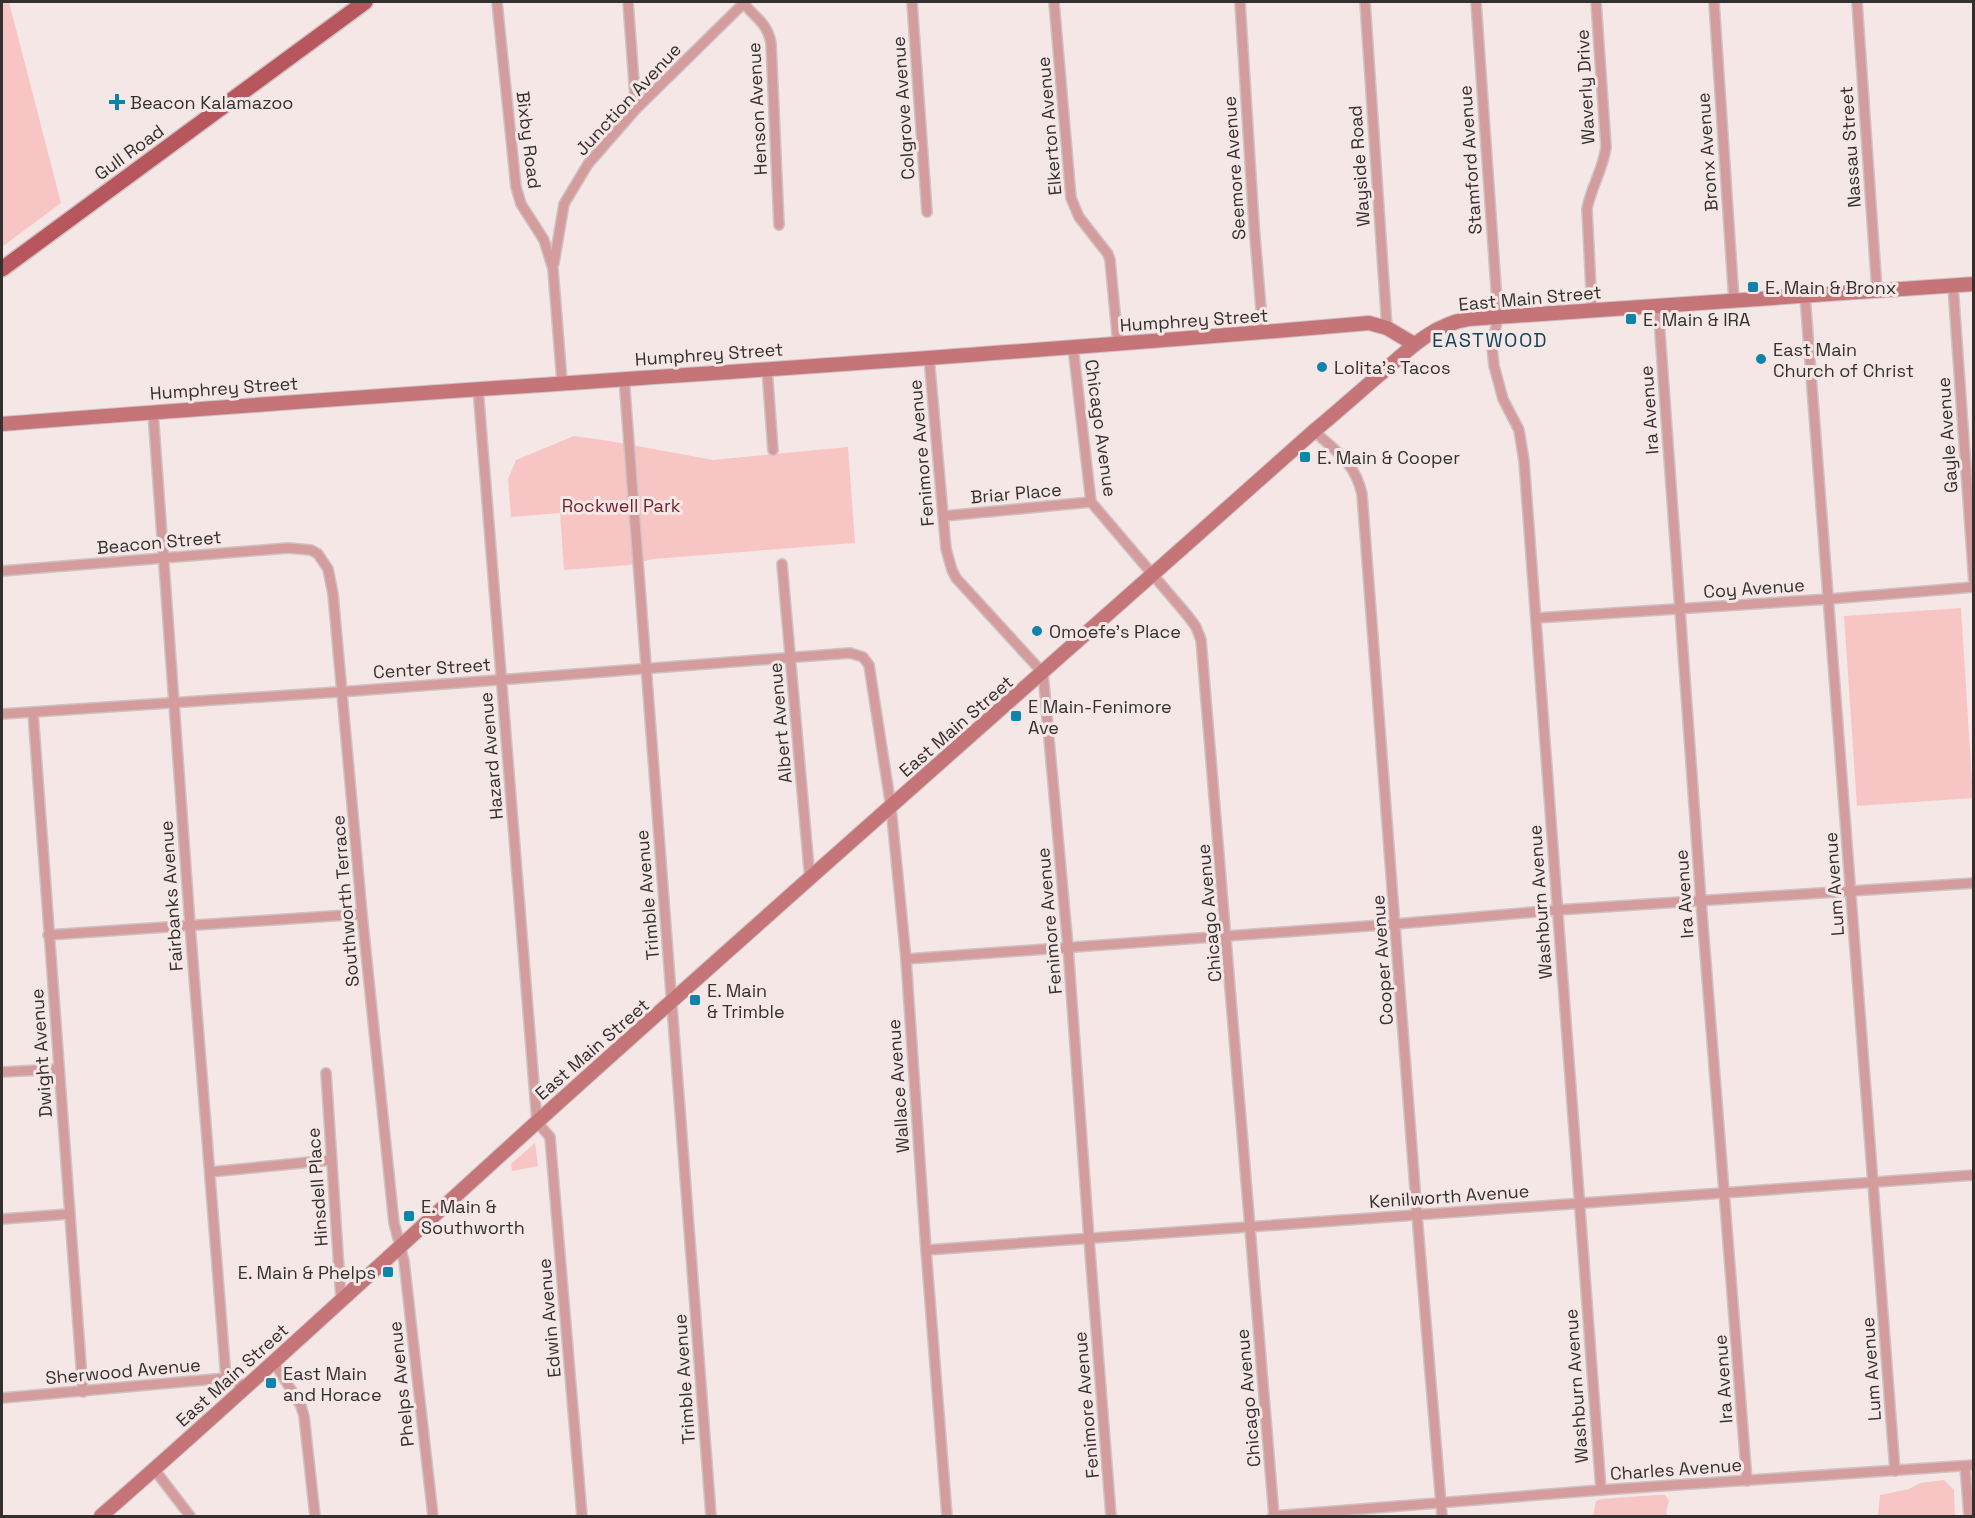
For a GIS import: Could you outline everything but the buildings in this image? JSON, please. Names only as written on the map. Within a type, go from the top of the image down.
[{"type":"main road","name":"Gull Road","points":[[2,269],[365,2]]},
{"type":"street","name":"Bixby Road","points":[[497,2],[516,187],[521,204],[544,240],[554,269],[562,382]]},
{"type":"street","points":[[628,2],[636,109]]},
{"type":"street","name":"Junction Avenue","points":[[554,269],[564,204],[588,164],[636,109],[744,2]]},
{"type":"street","name":"Henson Avenue","points":[[744,2],[762,21],[771,43],[780,225]]},
{"type":"street","name":"Colgrove Avenue","points":[[912,2],[927,212]]},
{"type":"street","name":"Elkerton Avenue","points":[[1054,2],[1071,198],[1078,217],[1108,254],[1110,260],[1118,344]]},
{"type":"street","name":"Seemore Avenue","points":[[1240,2],[1263,332]]},
{"type":"street","name":"Wayside Road","points":[[1365,2],[1387,328]]},
{"type":"street","name":"Stamford Avenue","points":[[1476,2],[1498,316]]},
{"type":"street","name":"Waverly Drive","points":[[1592,310],[1587,209],[1589,197],[1603,167],[1606,147],[1596,2]]},
{"type":"street","name":"Bronx Avenue","points":[[1714,2],[1734,301]]},
{"type":"street","name":"Nassau Street","points":[[1857,2],[1876,291]]},
{"type":"street","name":"East Main Street","points":[[101,1516],[537,1122],[891,807],[1314,431],[1414,344],[1433,331],[1458,320],[1498,316],[1974,284]]},
{"type":"street","name":"Gayle Avenue","points":[[1953,286],[1974,585]]},
{"type":"street","name":"Lum Avenue","points":[[1805,296],[1895,1471]]},
{"type":"street","name":"Ira Avenue","points":[[1658,305],[1701,901],[1747,1481]]},
{"type":"street","name":"Washburn Avenue","points":[[1498,316],[1492,347],[1494,366],[1503,399],[1519,430],[1524,460],[1601,1490]]},
{"type":"street","name":"Humphrey Street","points":[[2,424],[478,388],[1118,344],[1369,323],[1387,328],[1414,344]]},
{"type":"street","name":"Chicago Avenue","points":[[1073,347],[1091,502],[1154,574],[1196,627],[1201,640],[1274,1516]]},
{"type":"street","name":"Fenimore Avenue","points":[[929,357],[946,549],[952,570],[956,578],[1043,673],[1068,947],[1111,1516]]},
{"type":"street","points":[[767,369],[773,450]]},
{"type":"street","name":"Trimble Avenue","points":[[624,378],[711,1516]]},
{"type":"street","name":"Hazard Avenue","points":[[478,388],[537,1122]]},
{"type":"street","name":"Fairbanks Avenue","points":[[153,412],[173,702],[226,1378]]},
{"type":"street","name":"Cooper Avenue","points":[[1314,431],[1348,462],[1358,478],[1362,494],[1442,1516]]},
{"type":"street","name":"Briar Place","points":[[944,516],[1091,502]]},
{"type":"street","name":"Beacon Street","points":[[2,571],[288,548],[311,550],[318,554]]},
{"type":"street","name":"Southworth Terrace","points":[[318,554],[324,561],[330,577],[394,1223],[400,1248]]},
{"type":"street","name":"Albert Avenue","points":[[782,564],[810,880]]},
{"type":"street","name":"Coy Avenue","points":[[1536,618],[1829,599],[1974,585]]},
{"type":"street","name":"Center Street","points":[[2,714],[343,692],[850,653],[863,657]]},
{"type":"street","name":"Wallace Avenue","points":[[863,657],[869,665],[891,807],[906,959],[947,1516]]},
{"type":"street","name":"Dwight Avenue","points":[[33,712],[83,1392]]},
{"type":"street","points":[[906,959],[1396,924],[1557,910],[1974,883]]},
{"type":"street","points":[[48,934],[362,914]]},
{"type":"street","points":[[2,1072],[59,1069]]},
{"type":"street","name":"Hinsdell Place","points":[[326,1073],[341,1299]]},
{"type":"street","name":"Edwin Avenue","points":[[537,1122],[550,1137],[582,1516]]},
{"type":"street","points":[[210,1172],[331,1160]]},
{"type":"street","name":"Kenilworth Avenue","points":[[926,1250],[1974,1175]]},
{"type":"street","points":[[2,1220],[69,1214]]},
{"type":"street","name":"Phelps Avenue","points":[[400,1248],[404,1261],[433,1516]]},
{"type":"street","points":[[274,1362],[301,1406],[304,1416],[315,1516]]},
{"type":"street","name":"Sherwood Avenue","points":[[2,1398],[226,1378],[247,1386]]},
{"type":"street","points":[[1969,1466],[1969,1516]]},
{"type":"street","name":"Charles Avenue","points":[[1274,1516],[1601,1490],[1969,1466]]},
{"type":"street","points":[[153,1469],[190,1516]]},
{"type":"green space","points":[[2,2],[9,2],[61,203],[2,247]]},
{"type":"green space","name":"Rockwell Park","points":[[574,436],[713,460],[848,447],[855,543],[653,559],[630,565],[564,570],[560,513],[511,517],[508,479],[516,460]]},
{"type":"green space","points":[[1961,608],[1973,798],[1857,806],[1844,616]]},
{"type":"green space","points":[[535,1143],[538,1166],[512,1171],[511,1164]]},
{"type":"green space","points":[[1944,1480],[1954,1490],[1955,1516],[1878,1516],[1880,1495],[1909,1489],[1920,1483]]},
{"type":"green space","points":[[1665,1495],[1669,1500],[1666,1512],[1668,1516],[1593,1516],[1596,1501],[1601,1499]]},
{"type":"place","name":"Beacon Kalamazoo","points":[[117,102]]},
{"type":"place","name":"E. Main & Bronx","points":[[1753,287]]},
{"type":"place","name":"E. Main & IRA","points":[[1631,319]]},
{"type":"place","name":"East Main Church of Christ","points":[[1761,359]]},
{"type":"place","name":"Lolita's Tacos","points":[[1322,367]]},
{"type":"place","name":"E. Main & Cooper","points":[[1305,457]]},
{"type":"place","name":"Omoefe's Place","points":[[1037,631]]},
{"type":"place","name":"E Main-Fenimore Ave","points":[[1016,716]]},
{"type":"place","name":"E. Main & Trimble","points":[[695,1000]]},
{"type":"place","name":"E. Main & Southworth","points":[[409,1216]]},
{"type":"place","name":"E. Main & Phelps","points":[[388,1272]]},
{"type":"place","name":"East Main and Horace","points":[[271,1383]]},
{"type":"district","name":"EASTWOOD","points":[[1490,340]]}]
